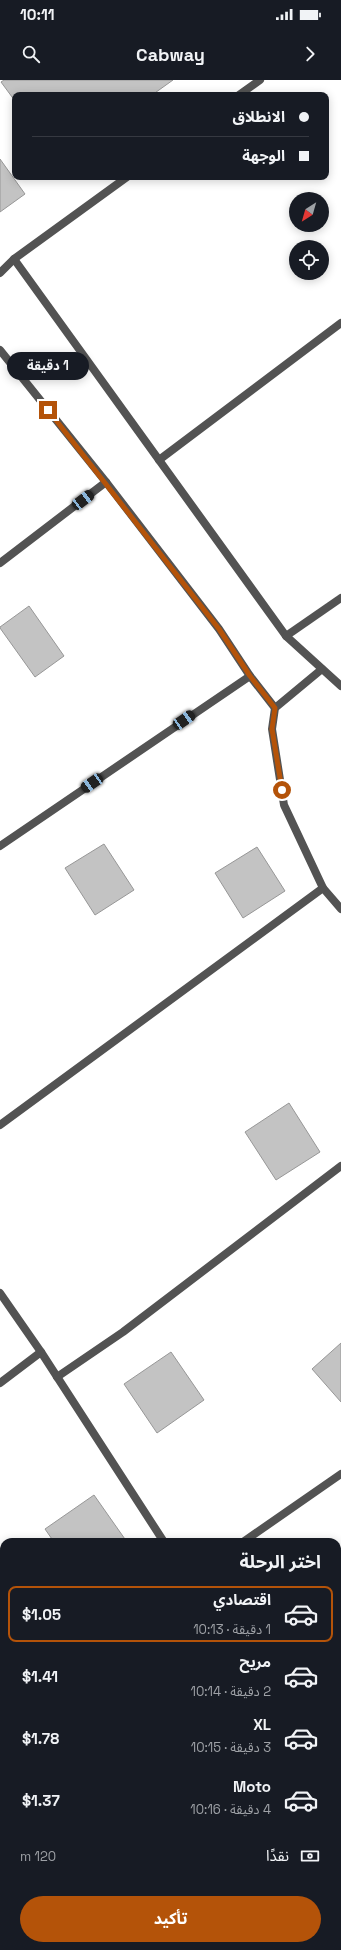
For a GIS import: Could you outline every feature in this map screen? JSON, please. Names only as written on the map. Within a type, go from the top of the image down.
[{"type":"street","points":[[243,92],[260,80]]},
{"type":"street","points":[[0,273],[14,260],[123,180]]},
{"type":"street","points":[[14,260],[286,636],[341,686]]},
{"type":"street","points":[[159,460],[341,322]]},
{"type":"street","points":[[0,350],[106,482],[219,629],[250,676],[275,708]]},
{"type":"street","points":[[0,563],[106,482]]},
{"type":"street","points":[[286,636],[341,598]]},
{"type":"street","points":[[322,669],[275,708],[272,729],[284,805],[323,888],[341,909]]},
{"type":"street","points":[[0,846],[250,676]]},
{"type":"street","points":[[0,1125],[323,888]]},
{"type":"street","points":[[57,1377],[123,1332],[341,1166]]},
{"type":"street","points":[[0,1293],[41,1352],[161,1538]]},
{"type":"street","points":[[0,1383],[41,1352]]},
{"type":"street","points":[[249,1538],[341,1474]]},
{"type":"building","points":[[4,80],[173,80],[156,92],[12,92],[12,97],[1,82]]},
{"type":"building","points":[[0,159],[12,176],[12,180],[15,180],[25,194],[0,212]]},
{"type":"building","points":[[29,606],[64,656],[35,677],[0,628]]},
{"type":"building","points":[[104,844],[134,890],[95,915],[65,868]]},
{"type":"building","points":[[257,847],[285,891],[243,918],[215,873]]},
{"type":"building","points":[[289,1103],[320,1152],[276,1180],[245,1132]]},
{"type":"building","points":[[341,1343],[341,1402],[312,1369]]},
{"type":"building","points":[[171,1352],[204,1400],[157,1433],[124,1384]]},
{"type":"building","points":[[94,1495],[124,1538],[51,1538],[45,1529]]},
{"type":"route","points":[[48,410],[106,482],[219,629],[250,676],[275,708],[272,729],[282,790]]}]
